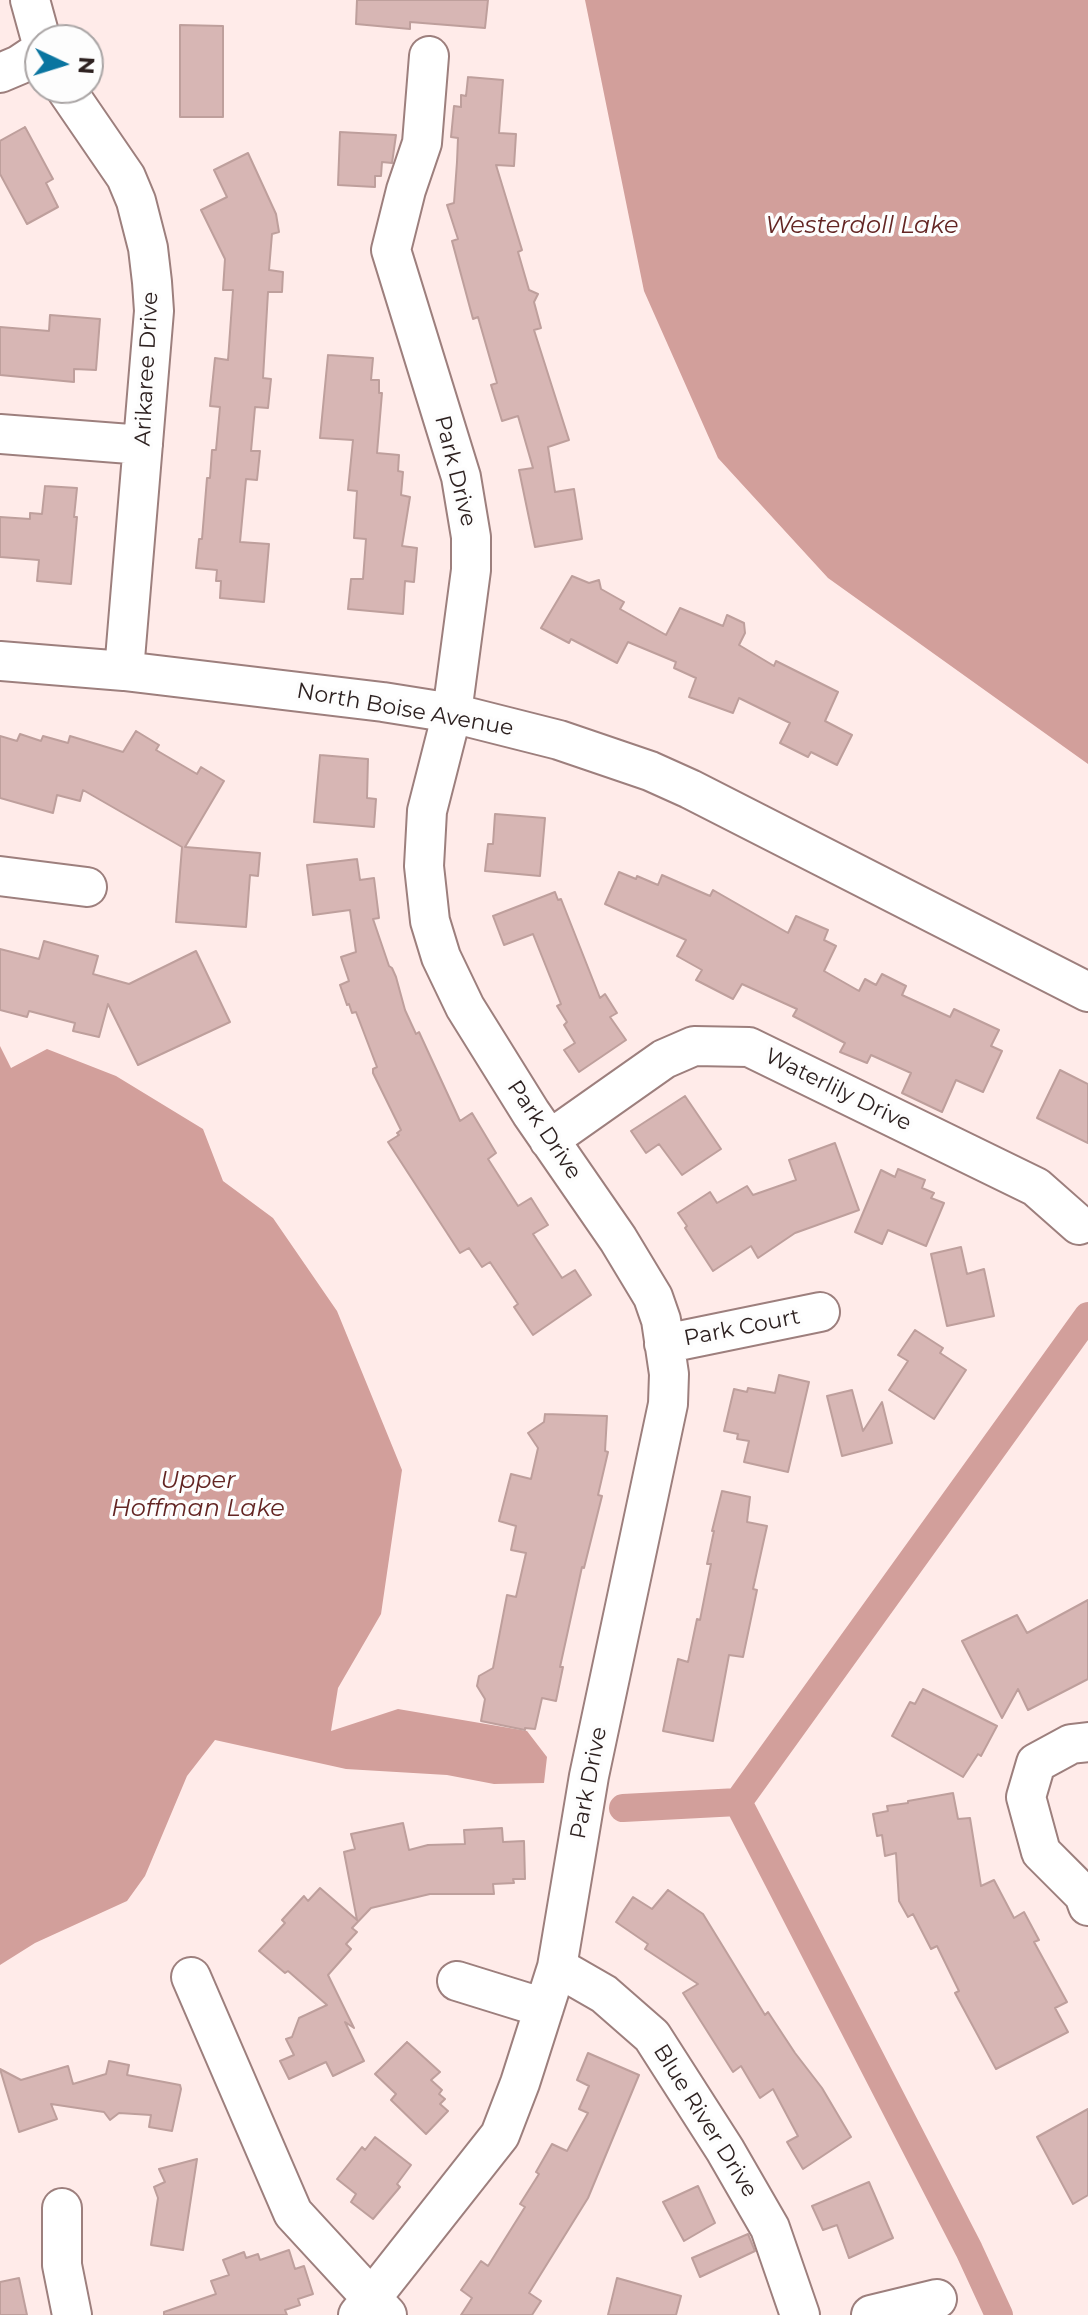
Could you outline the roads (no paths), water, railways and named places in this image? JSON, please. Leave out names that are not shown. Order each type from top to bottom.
[{"type":"street","points":[[30,0],[37,24]]},
{"type":"street","name":"Park Drive","points":[[372,2310],[500,2135],[544,2008],[557,1967],[589,1776],[662,1443],[669,1374],[661,1320],[653,1297],[465,1007],[441,957],[430,921],[424,866],[427,811],[452,713],[471,570],[471,537],[461,477],[391,250],[422,143],[429,56]]},
{"type":"street","points":[[0,73],[24,62]]},
{"type":"street","name":"Arikaree Drive","points":[[76,104],[126,177],[143,224],[154,311],[124,671]]},
{"type":"street","points":[[0,434],[143,445]]},
{"type":"street","name":"North Boise Avenue","points":[[0,661],[124,671],[306,692],[452,713],[559,740],[650,771],[1088,992]]},
{"type":"street","points":[[0,876],[87,887]]},
{"type":"street","name":"Waterlily Drive","points":[[549,1140],[664,1059],[694,1046],[749,1047],[1036,1187],[1079,1225]]},
{"type":"street","name":"Park Court","points":[[664,1344],[820,1312]]},
{"type":"street","points":[[1088,1742],[1071,1744],[1036,1763],[1026,1797],[1041,1852],[1084,1895],[1088,1906]]},
{"type":"street","name":"Blue River Drive","points":[[557,1967],[604,1994],[652,2036],[725,2150],[770,2228],[800,2315]]},
{"type":"street","points":[[191,1977],[293,2213],[372,2310]]},
{"type":"street","points":[[457,1981],[544,2008]]},
{"type":"street","points":[[62,2208],[62,2265],[72,2315]]},
{"type":"street","points":[[871,2315],[937,2299]]},
{"type":"water","name":"Westerdoll Lake","points":[[585,0],[1088,0],[1088,764],[828,578],[718,458],[644,291]]},
{"type":"water","name":"Upper Hoffman Lake","points":[[0,1046],[11,1068],[47,1049],[116,1076],[203,1129],[223,1181],[273,1218],[337,1311],[402,1470],[381,1614],[338,1688],[331,1731],[398,1709],[527,1731],[547,1757],[544,1783],[494,1784],[447,1775],[346,1769],[215,1740],[187,1776],[145,1876],[127,1901],[35,1943],[0,1965]]},
{"type":"waterway","points":[[738,1802],[1088,1316]]},
{"type":"waterway","points":[[738,1802],[969,2250],[999,2315]]},
{"type":"waterway","points":[[623,1808],[738,1802]]}]
